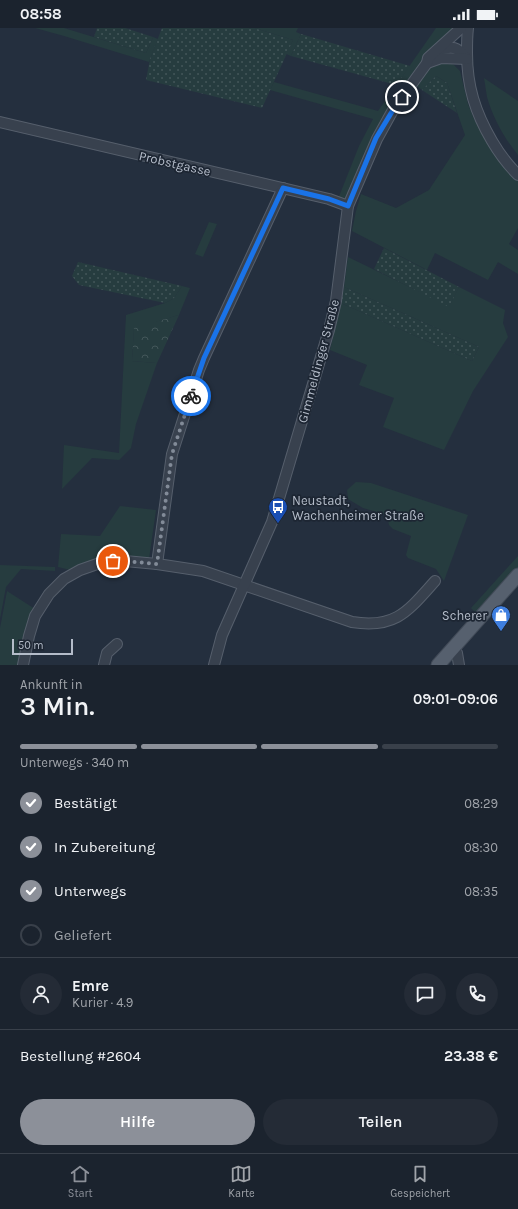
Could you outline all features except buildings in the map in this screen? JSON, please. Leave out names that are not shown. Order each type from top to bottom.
[{"type":"main road","points":[[438,665],[518,575]]},
{"type":"street","name":"Gimmeldinger Straße","points":[[214,665],[222,635],[272,522],[329,330],[336,301],[348,206],[376,138],[393,110],[427,63],[428,58],[461,28]]},
{"type":"street","points":[[468,28],[467,59],[470,88],[475,107],[494,145],[518,175]]},
{"type":"street","points":[[437,50],[444,48],[457,49],[467,59]]},
{"type":"street","points":[[427,63],[441,58],[467,59]]},
{"type":"street","name":"Probstgasse","points":[[0,122],[329,199],[348,206]]},
{"type":"street","points":[[157,564],[172,454],[204,358],[283,188]]},
{"type":"street","points":[[23,665],[35,616],[49,594],[64,579],[80,570],[100,563],[125,561],[203,571],[352,622],[365,624],[374,624],[402,615],[435,581]]},
{"type":"street","points":[[104,665],[107,653],[117,644]]},
{"type":"street","points":[[454,648],[457,653],[459,665]]},
{"type":"green space","points":[[35,28],[64,28],[146,53],[153,37],[158,39],[149,62]]},
{"type":"green space","points":[[97,28],[125,28],[153,37],[146,53],[94,37]]},
{"type":"green space","points":[[162,28],[254,28],[293,40],[262,108],[146,80],[150,59]]},
{"type":"green space","points":[[254,28],[298,28],[296,32],[301,34],[291,56],[286,54],[293,40]]},
{"type":"green space","points":[[436,28],[457,28],[422,61],[346,202],[338,199],[359,146],[373,119],[270,90],[274,82],[378,111]]},
{"type":"green space","points":[[301,34],[410,66],[396,85],[291,56]]},
{"type":"green space","points":[[446,61],[454,65],[460,71],[468,104],[481,132],[506,167],[518,180],[518,228],[509,244],[518,250],[518,274],[498,262],[488,280],[435,253],[427,270],[352,231],[361,194],[396,208],[429,190],[465,135],[447,83],[436,76],[422,90],[415,85],[428,67]]},
{"type":"green space","points":[[436,76],[447,83],[457,113],[422,90]]},
{"type":"green space","points":[[484,78],[518,101],[518,155],[508,142],[492,113],[487,97]]},
{"type":"green space","points":[[209,222],[217,224],[203,257],[195,254]]},
{"type":"green space","points":[[384,248],[459,287],[449,307],[374,269]]},
{"type":"green space","points":[[348,257],[449,306],[459,287],[505,310],[503,323],[508,337],[473,391],[444,450],[383,427],[394,398],[359,385],[367,365],[330,350],[341,303],[472,361],[479,347],[344,287]]},
{"type":"green space","points":[[78,262],[182,286],[174,298],[165,303],[79,285],[72,276]]},
{"type":"green space","points":[[182,286],[190,288],[179,315],[134,329],[132,361],[157,363],[136,424],[131,448],[119,460],[92,458],[62,489],[64,445],[119,453],[126,315],[165,303],[174,298]]},
{"type":"green space","points":[[344,287],[479,347],[472,361],[341,303]]},
{"type":"green space","points":[[179,315],[157,363],[132,361],[134,328]]},
{"type":"green space","points":[[356,482],[371,483],[468,515],[444,581],[436,569],[408,558],[406,555],[411,536],[393,529],[389,525],[387,515],[363,508],[348,499],[347,490]]},
{"type":"green space","points":[[120,506],[156,510],[149,559],[109,556],[85,563],[70,570],[58,567],[61,534],[100,536]]},
{"type":"green space","points":[[518,556],[518,570],[477,614],[471,608]]},
{"type":"green space","points":[[0,565],[55,567],[55,571],[21,569],[6,587],[0,619]]},
{"type":"green space","points":[[7,591],[35,609],[27,626],[19,665],[0,665],[0,628]]},
{"type":"way so far","points":[[113,561],[157,564],[172,454],[191,396]]},
{"type":"place","name":"Neustadt, Wachenheimer Straße","points":[[278,524]]},
{"type":"place","name":"Scherer","points":[[501,632]]},
{"type":"route","points":[[191,396],[204,358],[283,188],[329,199],[348,206],[376,138],[402,97]]}]
